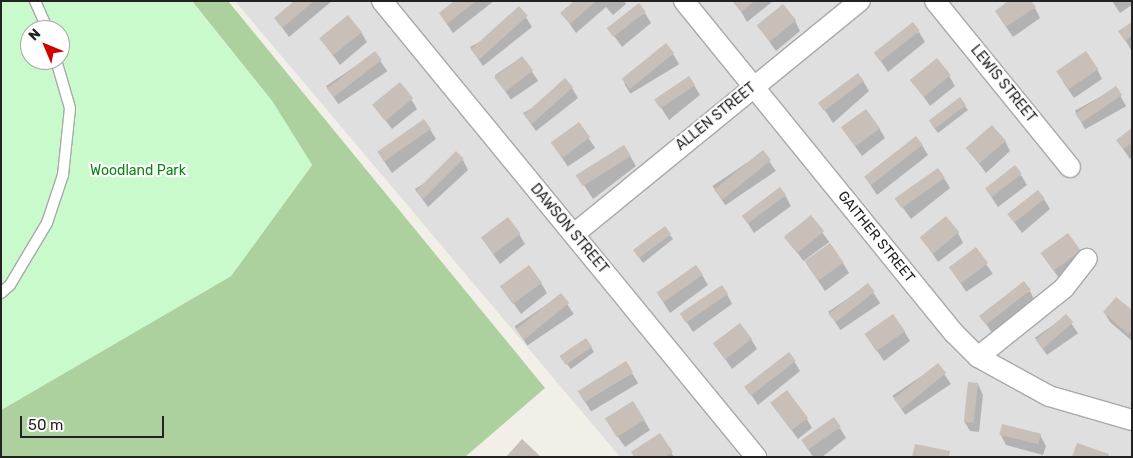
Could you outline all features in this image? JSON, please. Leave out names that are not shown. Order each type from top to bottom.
[{"type":"street","name":"DAWSON STREET","points":[[382,1],[756,457]]},
{"type":"street","name":"GAITHER STREET","points":[[684,1],[954,334],[978,357],[1049,396],[1132,420]]},
{"type":"street","name":"ALLEN STREET","points":[[574,234],[860,1]]},
{"type":"street","name":"LEWIS STREET","points":[[935,1],[1070,167]]},
{"type":"street","points":[[978,357],[1064,288],[1087,259]]},
{"type":"lane","points":[[35,1],[44,20]]},
{"type":"lane","points":[[1,293],[10,285],[47,224],[63,175],[70,108],[59,70]]},
{"type":"shaded area","points":[[235,1],[1132,1],[1132,457],[620,457]]},
{"type":"green space","name":"Woodland Park","points":[[1,1],[191,1],[272,101],[312,165],[231,276],[1,410]]},
{"type":"green space","points":[[192,1],[228,1],[545,388],[465,457],[1,457],[1,410],[231,276],[312,165],[272,101]]},
{"type":"building","points":[[294,1],[314,1],[282,28],[274,18]]},
{"type":"building","points":[[454,1],[476,1],[447,24],[439,13]]},
{"type":"building","points":[[574,1],[596,1],[570,24],[560,13]]},
{"type":"building","points":[[732,1],[755,1],[741,12]]},
{"type":"building","points":[[1008,1],[1031,1],[1036,7],[1006,27],[995,11]]},
{"type":"building","points":[[639,3],[646,12],[613,37],[607,28]]},
{"type":"building","points":[[783,4],[796,20],[770,42],[757,25]]},
{"type":"building","points":[[519,6],[528,16],[479,59],[471,49]]},
{"type":"building","points":[[348,15],[362,32],[333,55],[319,38]]},
{"type":"building","points":[[913,22],[920,31],[880,61],[874,53]]},
{"type":"building","points":[[1132,22],[1132,36],[1125,41],[1118,31]]},
{"type":"building","points":[[666,43],[674,53],[630,89],[622,79]]},
{"type":"building","points":[[375,51],[382,60],[334,97],[327,89]]},
{"type":"building","points":[[1086,51],[1098,69],[1068,89],[1056,71]]},
{"type":"building","points":[[522,56],[533,70],[506,92],[494,78]]},
{"type":"building","points":[[937,58],[951,75],[924,97],[910,80]]},
{"type":"building","points":[[858,73],[864,81],[824,111],[818,103]]},
{"type":"building","points":[[689,76],[695,85],[660,109],[654,99]]},
{"type":"building","points":[[565,78],[573,87],[532,124],[524,115]]},
{"type":"building","points":[[400,82],[413,98],[385,121],[372,105]]},
{"type":"building","points":[[1116,86],[1122,95],[1082,123],[1075,113]]},
{"type":"building","points":[[960,97],[966,105],[935,128],[929,120]]},
{"type":"building","points":[[866,109],[880,128],[855,147],[841,127]]},
{"type":"building","points":[[424,119],[431,129],[384,162],[377,152]]},
{"type":"building","points":[[579,122],[590,137],[562,158],[551,143]]},
{"type":"building","points":[[992,125],[1006,141],[979,164],[966,148]]},
{"type":"building","points":[[1132,128],[1132,143],[1123,149],[1116,140]]},
{"type":"building","points":[[916,136],[923,145],[871,185],[864,177]]},
{"type":"building","points":[[624,145],[631,156],[583,186],[576,175]]},
{"type":"building","points":[[763,150],[771,160],[722,200],[714,190]]},
{"type":"building","points":[[456,151],[464,159],[423,199],[416,191]]},
{"type":"building","points":[[1015,165],[1022,174],[992,197],[985,188]]},
{"type":"building","points":[[938,168],[945,178],[901,208],[895,198]]},
{"type":"building","points":[[780,187],[786,195],[748,224],[742,216]]},
{"type":"building","points":[[1038,190],[1045,199],[1014,223],[1007,214]]},
{"type":"building","points":[[811,215],[824,231],[797,253],[784,237]]},
{"type":"building","points":[[946,216],[959,232],[933,254],[920,237]]},
{"type":"building","points":[[508,217],[521,234],[493,254],[481,237]]},
{"type":"building","points":[[665,226],[671,234],[639,258],[633,250]]},
{"type":"building","points":[[1068,233],[1081,251],[1053,271],[1040,253]]},
{"type":"building","points":[[830,243],[844,263],[818,280],[805,261]]},
{"type":"building","points":[[976,247],[988,263],[961,283],[949,267]]},
{"type":"building","points":[[529,265],[542,283],[513,304],[500,286]]},
{"type":"building","points":[[696,265],[703,275],[664,302],[657,293]]},
{"type":"building","points":[[1024,281],[1031,290],[986,325],[979,316]]},
{"type":"building","points":[[868,283],[875,292],[835,322],[829,314]]},
{"type":"building","points":[[722,285],[728,294],[686,323],[680,314]]},
{"type":"building","points":[[561,293],[569,303],[524,340],[516,330]]},
{"type":"building","points":[[1116,297],[1132,310],[1132,330],[1128,334],[1103,312]]},
{"type":"building","points":[[893,314],[905,331],[876,351],[864,334]]},
{"type":"building","points":[[1066,314],[1073,322],[1043,349],[1036,340]]},
{"type":"building","points":[[740,323],[752,339],[725,359],[713,343]]},
{"type":"building","points":[[586,338],[592,347],[566,365],[559,356]]},
{"type":"building","points":[[789,352],[796,361],[751,396],[744,387]]},
{"type":"building","points":[[626,361],[633,372],[585,402],[578,391]]},
{"type":"building","points":[[938,363],[946,373],[902,409],[894,399]]},
{"type":"building","points":[[968,382],[978,383],[974,423],[964,422]]},
{"type":"building","points":[[787,390],[808,418],[791,431],[770,403]]},
{"type":"building","points":[[633,401],[645,420],[617,437],[605,418]]},
{"type":"building","points":[[834,417],[841,427],[808,450],[801,440]]},
{"type":"building","points":[[1002,424],[1041,434],[1038,444],[999,435]]},
{"type":"building","points":[[660,433],[673,452],[665,457],[634,457],[631,452]]},
{"type":"building","points":[[522,439],[541,457],[506,457]]},
{"type":"building","points":[[1077,443],[1109,454],[1108,457],[1072,457]]},
{"type":"building","points":[[915,444],[950,451],[949,457],[912,457]]}]
